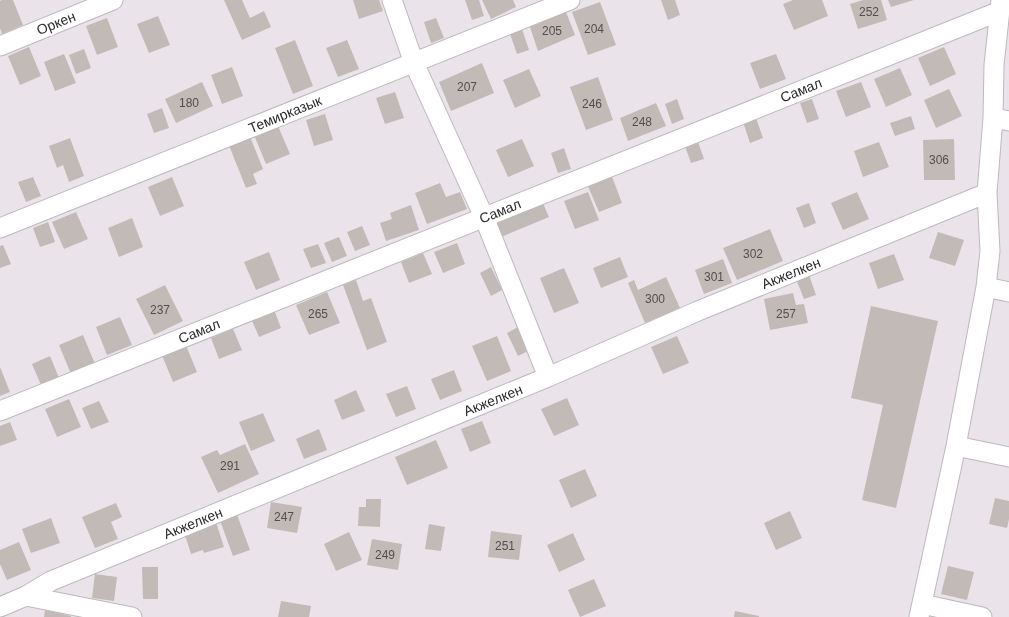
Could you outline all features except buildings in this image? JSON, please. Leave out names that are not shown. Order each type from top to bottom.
[{"type":"street","name":"Оркен","points":[[0,46],[113,0]]},
{"type":"street","points":[[392,0],[414,63],[484,217],[548,377]]},
{"type":"street","name":"Темирказык","points":[[0,228],[570,0]]},
{"type":"street","points":[[982,617],[920,611],[956,446],[986,287],[990,251],[987,193],[1001,120],[994,65],[1000,5]]},
{"type":"street","name":"Самал","points":[[0,411],[484,217],[1000,5]]},
{"type":"street","name":"Акжелкен","points":[[0,607],[26,596],[51,581],[548,377],[698,312],[987,193]]},
{"type":"street","points":[[986,287],[1009,292]]},
{"type":"street","points":[[956,446],[1009,457]]},
{"type":"street","points":[[26,596],[132,617]]}]
